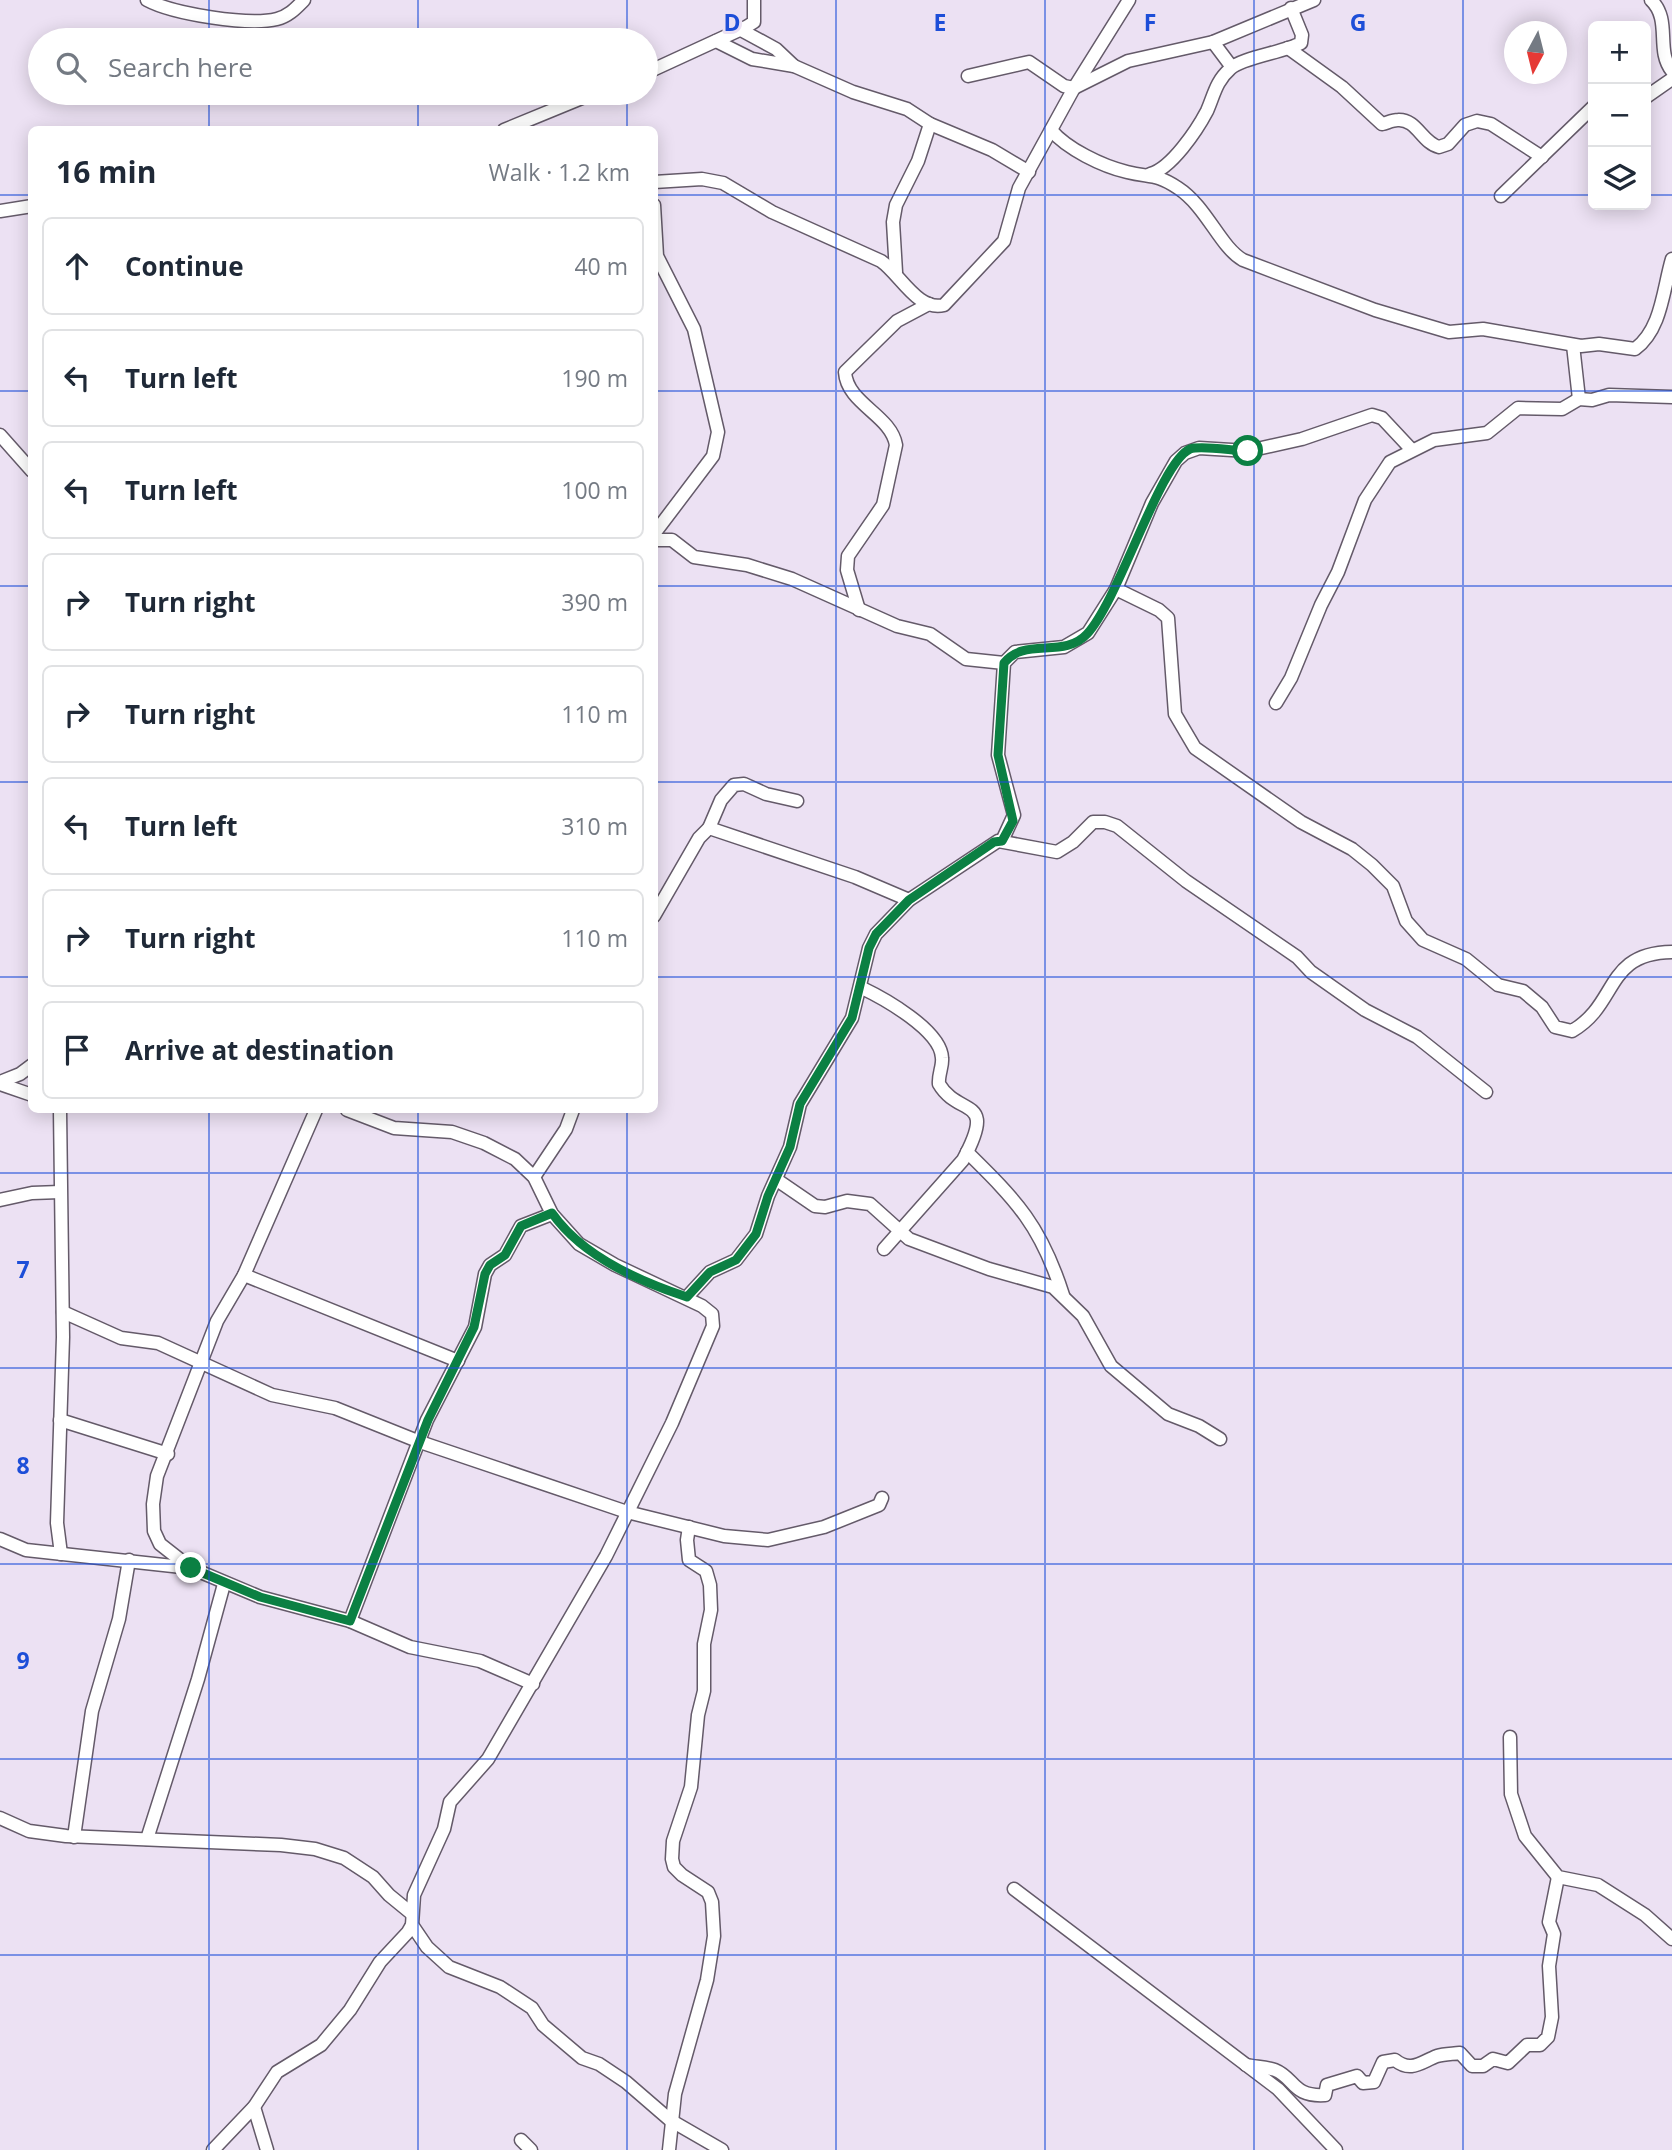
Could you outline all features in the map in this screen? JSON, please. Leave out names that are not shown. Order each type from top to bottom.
[{"type":"street","points":[[147,0],[192,16],[263,21],[289,15],[304,0]]},
{"type":"street","points":[[658,68],[754,22],[754,0]]},
{"type":"street","points":[[658,183],[702,179],[723,183],[772,212],[881,261],[896,272],[908,289],[929,304],[944,305],[998,251],[1007,234],[1017,193],[1074,88],[1129,0]]},
{"type":"street","points":[[968,76],[1029,62],[1065,86],[1074,88],[1128,61],[1213,42],[1314,0]]},
{"type":"street","points":[[1651,0],[1667,19],[1666,60],[1672,71]]},
{"type":"street","points":[[1150,174],[1167,167],[1179,153],[1206,112],[1219,80],[1231,66],[1301,43],[1303,38],[1291,8]]},
{"type":"street","points":[[741,30],[776,49],[794,66]]},
{"type":"street","points":[[716,41],[752,59],[794,66],[853,92],[916,113],[930,124],[992,150],[1030,172]]},
{"type":"street","points":[[1213,42],[1231,66]]},
{"type":"street","points":[[1288,48],[1342,87],[1382,124],[1398,120],[1410,122],[1436,148],[1448,144],[1465,125],[1485,122],[1542,157]]},
{"type":"street","points":[[1651,93],[1672,79]]},
{"type":"street","points":[[514,126],[565,105]]},
{"type":"street","points":[[1501,196],[1588,112]]},
{"type":"street","points":[[896,272],[893,222],[896,205],[918,162],[930,124]]},
{"type":"street","points":[[1051,130],[1065,144],[1121,170],[1150,174],[1191,198],[1233,252],[1243,260],[1375,310],[1449,332],[1483,329],[1573,345],[1599,344],[1625,350],[1637,347],[1655,323],[1672,259]]},
{"type":"street","points":[[0,211],[28,209]]},
{"type":"street","points":[[658,258],[694,329],[718,432],[713,456],[658,529]]},
{"type":"street","points":[[859,610],[848,570],[848,556],[887,496],[896,442],[871,409],[852,391],[845,372],[897,321],[929,304]]},
{"type":"street","points":[[1573,345],[1578,400]]},
{"type":"street","points":[[1276,703],[1291,678],[1374,483],[1390,462],[1411,449],[1445,437],[1487,433],[1518,408],[1562,409],[1578,400],[1609,395],[1672,397]]},
{"type":"street","points":[[1002,841],[1014,815],[998,755],[1004,663],[1015,652],[1055,649],[1079,640],[1088,633],[1116,589],[1152,503],[1176,461],[1191,449],[1248,451],[1302,439],[1372,415],[1382,418],[1411,449]]},
{"type":"street","points":[[0,435],[28,466]]},
{"type":"street","points":[[658,540],[672,540],[694,557],[747,565],[774,573],[897,626],[935,636],[966,659],[1004,663]]},
{"type":"street","points":[[1116,589],[1159,610],[1168,618],[1175,714],[1195,748],[1301,822],[1352,849],[1393,886],[1406,921],[1423,940],[1466,959],[1498,985],[1523,991],[1542,1007],[1555,1027],[1572,1031],[1590,1018],[1621,971],[1634,958],[1650,953],[1672,952]]},
{"type":"street","points":[[658,906],[699,838],[709,828],[721,800],[730,788],[738,784],[797,801]]},
{"type":"street","points":[[687,1297],[710,1272],[736,1260],[756,1234],[790,1147],[800,1104],[848,1027],[862,988],[872,940],[890,917],[909,900],[994,842],[1002,841],[1057,852],[1073,842],[1093,822],[1105,821],[1117,826],[1186,881],[1277,943],[1311,972],[1366,1010],[1417,1037],[1486,1092]]},
{"type":"street","points":[[709,828],[855,877],[909,900]]},
{"type":"street","points":[[862,988],[899,1007],[936,1044],[942,1058],[939,1084],[946,1094],[975,1112],[976,1124],[967,1152],[931,1199],[884,1249]]},
{"type":"street","points":[[0,1083],[28,1068]]},
{"type":"street","points":[[0,1083],[28,1094]]},
{"type":"street","points":[[60,1113],[63,1312],[57,1523],[61,1554]]},
{"type":"street","points":[[315,1113],[244,1275],[217,1321],[168,1454],[157,1476],[153,1504],[154,1531],[160,1544],[191,1568],[224,1584],[260,1597],[350,1621],[410,1647],[480,1661],[533,1685]]},
{"type":"street","points":[[213,2150],[254,2106],[277,2072],[321,2045],[350,2010],[380,1962],[395,1948],[411,1919],[416,1887],[444,1829],[450,1802],[488,1759],[606,1556],[672,1423],[713,1326],[709,1311],[687,1297],[652,1284],[594,1254],[569,1235],[552,1213],[534,1177],[514,1159],[484,1143],[446,1131],[387,1127],[354,1113]]},
{"type":"street","points":[[534,1177],[566,1129],[572,1113]]},
{"type":"street","points":[[967,1152],[1017,1201],[1031,1222],[1063,1296]]},
{"type":"street","points":[[777,1180],[815,1206],[847,1201],[870,1205],[878,1209],[898,1233],[977,1265],[1053,1287],[1090,1326],[1111,1366],[1168,1414],[1199,1426],[1220,1439]]},
{"type":"street","points":[[0,1200],[32,1193],[61,1192]]},
{"type":"street","points":[[350,1621],[439,1395],[474,1327],[490,1265],[505,1255],[521,1226],[552,1213]]},
{"type":"street","points":[[244,1275],[458,1361]]},
{"type":"street","points":[[63,1312],[121,1338],[158,1343],[272,1395],[335,1408],[420,1442],[627,1512],[724,1536],[768,1540],[824,1527],[879,1505],[882,1498]]},
{"type":"street","points":[[60,1420],[168,1454]]},
{"type":"street","points":[[669,2150],[670,2120],[681,2070],[707,1980],[713,1936],[712,1902],[708,1892],[682,1875],[674,1867],[672,1859],[673,1841],[691,1787],[698,1715],[704,1691],[704,1644],[710,1609],[710,1585],[706,1571],[689,1560],[687,1541],[690,1527]]},
{"type":"street","points":[[0,1539],[26,1550],[191,1568]]},
{"type":"street","points":[[155,1563],[160,1544]]},
{"type":"street","points":[[74,1837],[92,1711],[119,1619],[130,1560]]},
{"type":"street","points":[[147,1839],[198,1679],[224,1584]]},
{"type":"street","points":[[1510,1737],[1511,1794],[1525,1836],[1558,1877],[1598,1885],[1645,1915],[1672,1938]]},
{"type":"street","points":[[0,1818],[29,1831],[74,1837],[281,1845],[335,1854],[366,1871],[411,1919],[427,1947],[449,1967],[490,1982],[532,2008],[543,2025],[582,2058],[599,2064],[626,2082],[670,2120],[722,2150]]},
{"type":"street","points":[[1246,2065],[1277,2071],[1294,2089],[1314,2096],[1325,2095],[1327,2085],[1337,2080],[1357,2076],[1363,2083],[1374,2082],[1383,2062],[1395,2060],[1403,2066],[1414,2067],[1440,2055],[1460,2053],[1472,2066],[1483,2066],[1493,2059],[1508,2063],[1527,2045],[1540,2045],[1548,2037],[1552,2017],[1549,1966],[1554,1934],[1549,1922],[1558,1877]]},
{"type":"street","points":[[1014,1889],[1278,2089],[1336,2150]]},
{"type":"street","points":[[395,1948],[414,1944],[427,1947]]},
{"type":"street","points":[[254,2106],[267,2150]]},
{"type":"street","points":[[521,2140],[531,2150]]},
{"type":"route","points":[[191,1568],[260,1597],[350,1621],[428,1420],[464,1352],[474,1327],[485,1274],[490,1265],[505,1255],[511,1239],[527,1222],[552,1213],[569,1235],[594,1254],[669,1292],[687,1297],[710,1272],[736,1260],[756,1234],[768,1196],[790,1147],[800,1104],[817,1081],[852,1018],[862,988],[872,940],[890,917],[909,900],[936,885],[994,842],[1002,841],[1013,821],[1014,811],[998,755],[1004,663],[1015,652],[1064,647],[1088,633],[1116,589],[1152,503],[1176,461],[1185,453],[1199,448],[1220,452],[1248,451]]}]
